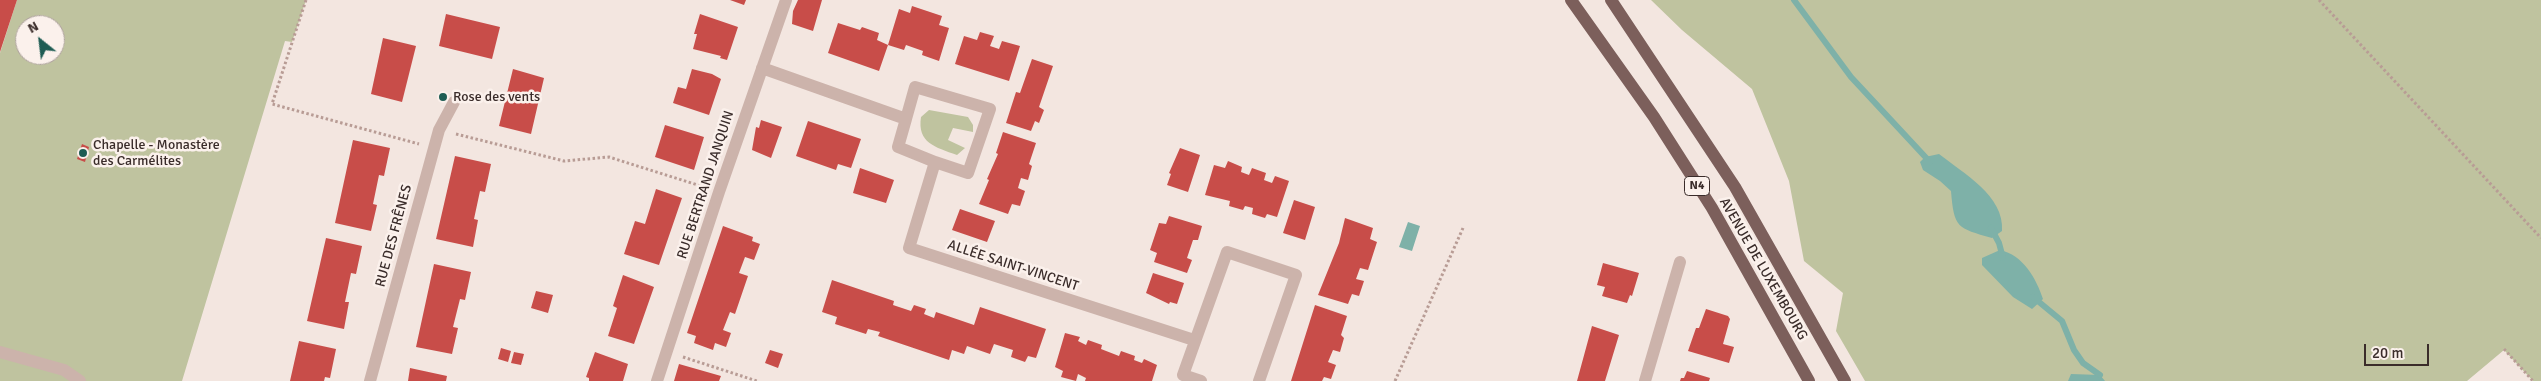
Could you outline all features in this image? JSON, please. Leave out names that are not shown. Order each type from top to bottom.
[{"type":"main road","name":"AVENUE DE LUXEMBOURG","points":[[1571,0],[1654,117],[1712,208],[1809,381]]},
{"type":"main road","name":"AVENUE DE LUXEMBOURG","points":[[1610,0],[1735,187],[1845,381]]},
{"type":"street","name":"RUE BERTRAND JANQUIN","points":[[657,381],[719,192],[786,0]]},
{"type":"street","points":[[762,68],[906,119]]},
{"type":"street","points":[[915,87],[990,109],[968,173],[898,147],[906,119],[915,87]]},
{"type":"street","name":"RUE DES FRÊNES","points":[[370,381],[438,130],[454,102]]},
{"type":"street","name":"ALLÉE SAINT-VINCENT","points":[[935,162],[908,248],[1194,340]]},
{"type":"street","points":[[1201,381],[1184,375],[1194,340],[1227,252],[1296,275],[1262,380]]},
{"type":"street","points":[[1645,381],[1680,262]]},
{"type":"street","points":[[0,352],[64,370],[80,381]]},
{"type":"path","points":[[306,0],[272,104],[434,148]]},
{"type":"path","points":[[2319,0],[2541,238]]},
{"type":"path","points":[[438,130],[564,161],[610,157],[719,192]]},
{"type":"path","points":[[1395,381],[1463,228]]},
{"type":"path","points":[[2504,350],[2533,381]]},
{"type":"path","points":[[667,352],[757,381]]},
{"type":"green space","points":[[17,0],[306,0],[292,42],[285,41],[182,381],[0,381],[0,53]]},
{"type":"green space","points":[[1651,0],[2541,0],[2541,381],[2533,381],[2504,350],[2467,381],[1865,381],[1836,331],[1843,293],[1804,261],[1789,181],[1752,89],[1682,30]]},
{"type":"green space","points":[[929,110],[968,117],[973,125],[973,132],[953,128],[948,140],[965,148],[957,155],[929,143],[925,138],[920,126],[921,117]]},
{"type":"water","points":[[1939,154],[1970,177],[1990,196],[2001,218],[2002,231],[1992,238],[1971,232],[1960,225],[1954,213],[1951,191],[1923,170],[1920,162],[1925,157]]},
{"type":"water","points":[[1408,222],[1420,226],[1412,251],[1399,247]]},
{"type":"water","points":[[2000,250],[2022,262],[2037,283],[2043,299],[2032,309],[2013,297],[1982,265],[1982,258]]},
{"type":"water","points":[[2071,374],[2100,375],[2105,381],[2068,381]]},
{"type":"building","points":[[0,0],[17,0],[0,52]]},
{"type":"building","points":[[730,0],[746,0],[744,5]]},
{"type":"building","points":[[798,0],[822,0],[813,31],[792,24],[793,11]]},
{"type":"building","points":[[912,6],[942,16],[939,25],[949,28],[939,61],[922,55],[923,51],[906,45],[904,50],[888,45],[899,9],[910,13]]},
{"type":"building","points":[[446,14],[500,27],[492,59],[439,46]]},
{"type":"building","points":[[700,14],[738,27],[727,60],[720,58],[721,56],[693,49],[697,34],[694,34]]},
{"type":"building","points":[[838,23],[860,30],[862,27],[879,33],[877,40],[888,45],[879,71],[828,53]]},
{"type":"building","points":[[980,32],[994,36],[990,46],[999,49],[1002,41],[1020,46],[1009,81],[955,64],[964,36],[977,40]]},
{"type":"building","points":[[383,38],[416,46],[402,102],[371,94]]},
{"type":"building","points":[[1032,59],[1053,66],[1039,107],[1044,110],[1039,123],[1035,121],[1031,131],[1006,123],[1016,92],[1020,93]]},
{"type":"building","points":[[513,69],[544,78],[531,134],[499,126]]},
{"type":"building","points":[[692,69],[712,74],[721,79],[709,115],[673,103],[678,87],[686,89]]},
{"type":"building","points":[[761,120],[782,127],[771,158],[752,150],[756,127],[759,128]]},
{"type":"building","points":[[808,121],[861,139],[851,168],[838,164],[836,170],[796,156]]},
{"type":"building","points":[[665,125],[704,137],[694,170],[655,157]]},
{"type":"building","points":[[1003,132],[1036,143],[1029,164],[1032,166],[1028,180],[1021,178],[1018,188],[1025,191],[1020,206],[1012,204],[1008,214],[979,204],[998,154],[996,153]]},
{"type":"building","points":[[353,140],[390,148],[384,176],[379,175],[373,204],[377,205],[371,231],[335,223]]},
{"type":"building","name":"Chapelle - Monastère des Carmélites","points":[[82,144],[89,147],[85,162],[77,159]]},
{"type":"building","points":[[1180,148],[1200,155],[1188,192],[1167,185],[1171,174],[1169,173]]},
{"type":"building","points":[[455,156],[491,164],[485,192],[480,191],[474,219],[478,220],[473,247],[436,239]]},
{"type":"building","points":[[1228,161],[1242,167],[1241,172],[1249,175],[1252,168],[1266,173],[1264,180],[1272,183],[1275,176],[1289,181],[1277,217],[1267,214],[1265,218],[1252,214],[1253,208],[1245,206],[1243,210],[1229,206],[1230,201],[1205,195],[1214,165],[1225,168]]},
{"type":"building","points":[[860,168],[894,180],[886,203],[853,193]]},
{"type":"building","points":[[656,189],[682,198],[659,265],[624,254],[635,221],[645,224]]},
{"type":"building","points":[[1294,200],[1315,207],[1305,240],[1283,233]]},
{"type":"building","points":[[960,209],[995,221],[987,242],[952,230]]},
{"type":"building","points":[[1169,216],[1202,226],[1198,240],[1193,240],[1187,258],[1192,260],[1187,273],[1154,262],[1157,253],[1150,250],[1159,223],[1166,224]]},
{"type":"building","points":[[1345,218],[1373,228],[1370,239],[1377,242],[1368,270],[1360,268],[1356,279],[1364,281],[1359,296],[1352,294],[1348,304],[1318,295],[1339,243]]},
{"type":"building","points":[[723,226],[753,237],[752,241],[760,244],[754,260],[745,257],[739,273],[748,276],[735,314],[730,312],[723,330],[731,333],[726,347],[715,343],[713,350],[694,343],[696,336],[687,333]]},
{"type":"building","points":[[326,238],[362,246],[356,274],[351,273],[345,302],[349,302],[344,329],[307,321]]},
{"type":"building","points":[[1603,263],[1639,273],[1632,296],[1630,295],[1627,303],[1602,296],[1605,287],[1597,285]]},
{"type":"building","points":[[434,264],[471,272],[465,300],[460,299],[453,327],[458,328],[452,354],[416,347]]},
{"type":"building","points":[[1153,273],[1184,283],[1177,304],[1170,302],[1169,304],[1146,293]]},
{"type":"building","points":[[623,275],[654,287],[634,344],[608,336],[617,308],[613,306]]},
{"type":"building","points":[[832,280],[894,301],[893,305],[911,311],[914,305],[926,309],[924,314],[934,318],[936,312],[974,325],[980,307],[1046,329],[1036,358],[1028,356],[1025,362],[1011,357],[1013,350],[994,344],[990,354],[967,346],[964,354],[952,350],[949,360],[878,336],[880,332],[868,329],[866,334],[835,324],[837,317],[822,312]]},
{"type":"building","points":[[536,291],[553,295],[548,313],[531,308]]},
{"type":"building","points":[[1315,305],[1347,316],[1341,335],[1344,338],[1340,352],[1333,350],[1328,362],[1336,365],[1331,379],[1324,377],[1322,381],[1291,381]]},
{"type":"building","points":[[1706,309],[1728,316],[1730,319],[1723,344],[1734,347],[1729,363],[1688,351],[1696,328],[1699,328]]},
{"type":"building","points":[[1592,326],[1619,335],[1605,381],[1577,381]]},
{"type":"building","points":[[1065,333],[1080,337],[1078,341],[1086,345],[1088,340],[1102,345],[1101,349],[1119,356],[1121,351],[1135,356],[1134,360],[1142,363],[1144,359],[1157,365],[1152,381],[1085,381],[1086,378],[1078,374],[1076,381],[1061,377],[1063,371],[1055,367]]},
{"type":"building","points":[[299,341],[336,349],[330,378],[325,377],[324,381],[290,381]]},
{"type":"building","points":[[501,348],[511,351],[508,362],[498,359]]},
{"type":"building","points":[[770,350],[783,354],[778,368],[765,363]]},
{"type":"building","points":[[514,352],[524,354],[521,365],[511,363]]},
{"type":"building","points":[[595,352],[628,364],[623,381],[589,381],[589,378],[586,377]]},
{"type":"building","points":[[679,364],[721,376],[719,381],[674,381]]},
{"type":"building","points":[[410,368],[447,376],[446,381],[408,381]]},
{"type":"building","points":[[1687,371],[1710,378],[1709,381],[1680,381],[1681,378],[1684,378]]},
{"type":"waterway","points":[[1794,0],[1851,77],[1930,162]]},
{"type":"waterway","points":[[1991,228],[1999,243],[2003,258]]},
{"type":"waterway","points":[[2033,297],[2062,321],[2074,350],[2083,363],[2100,375]]},
{"type":"place","name":"Rose des vents","points":[[443,97]]},
{"type":"place","name":"Chapelle - Monastère des Carmélites","points":[[83,153]]}]
